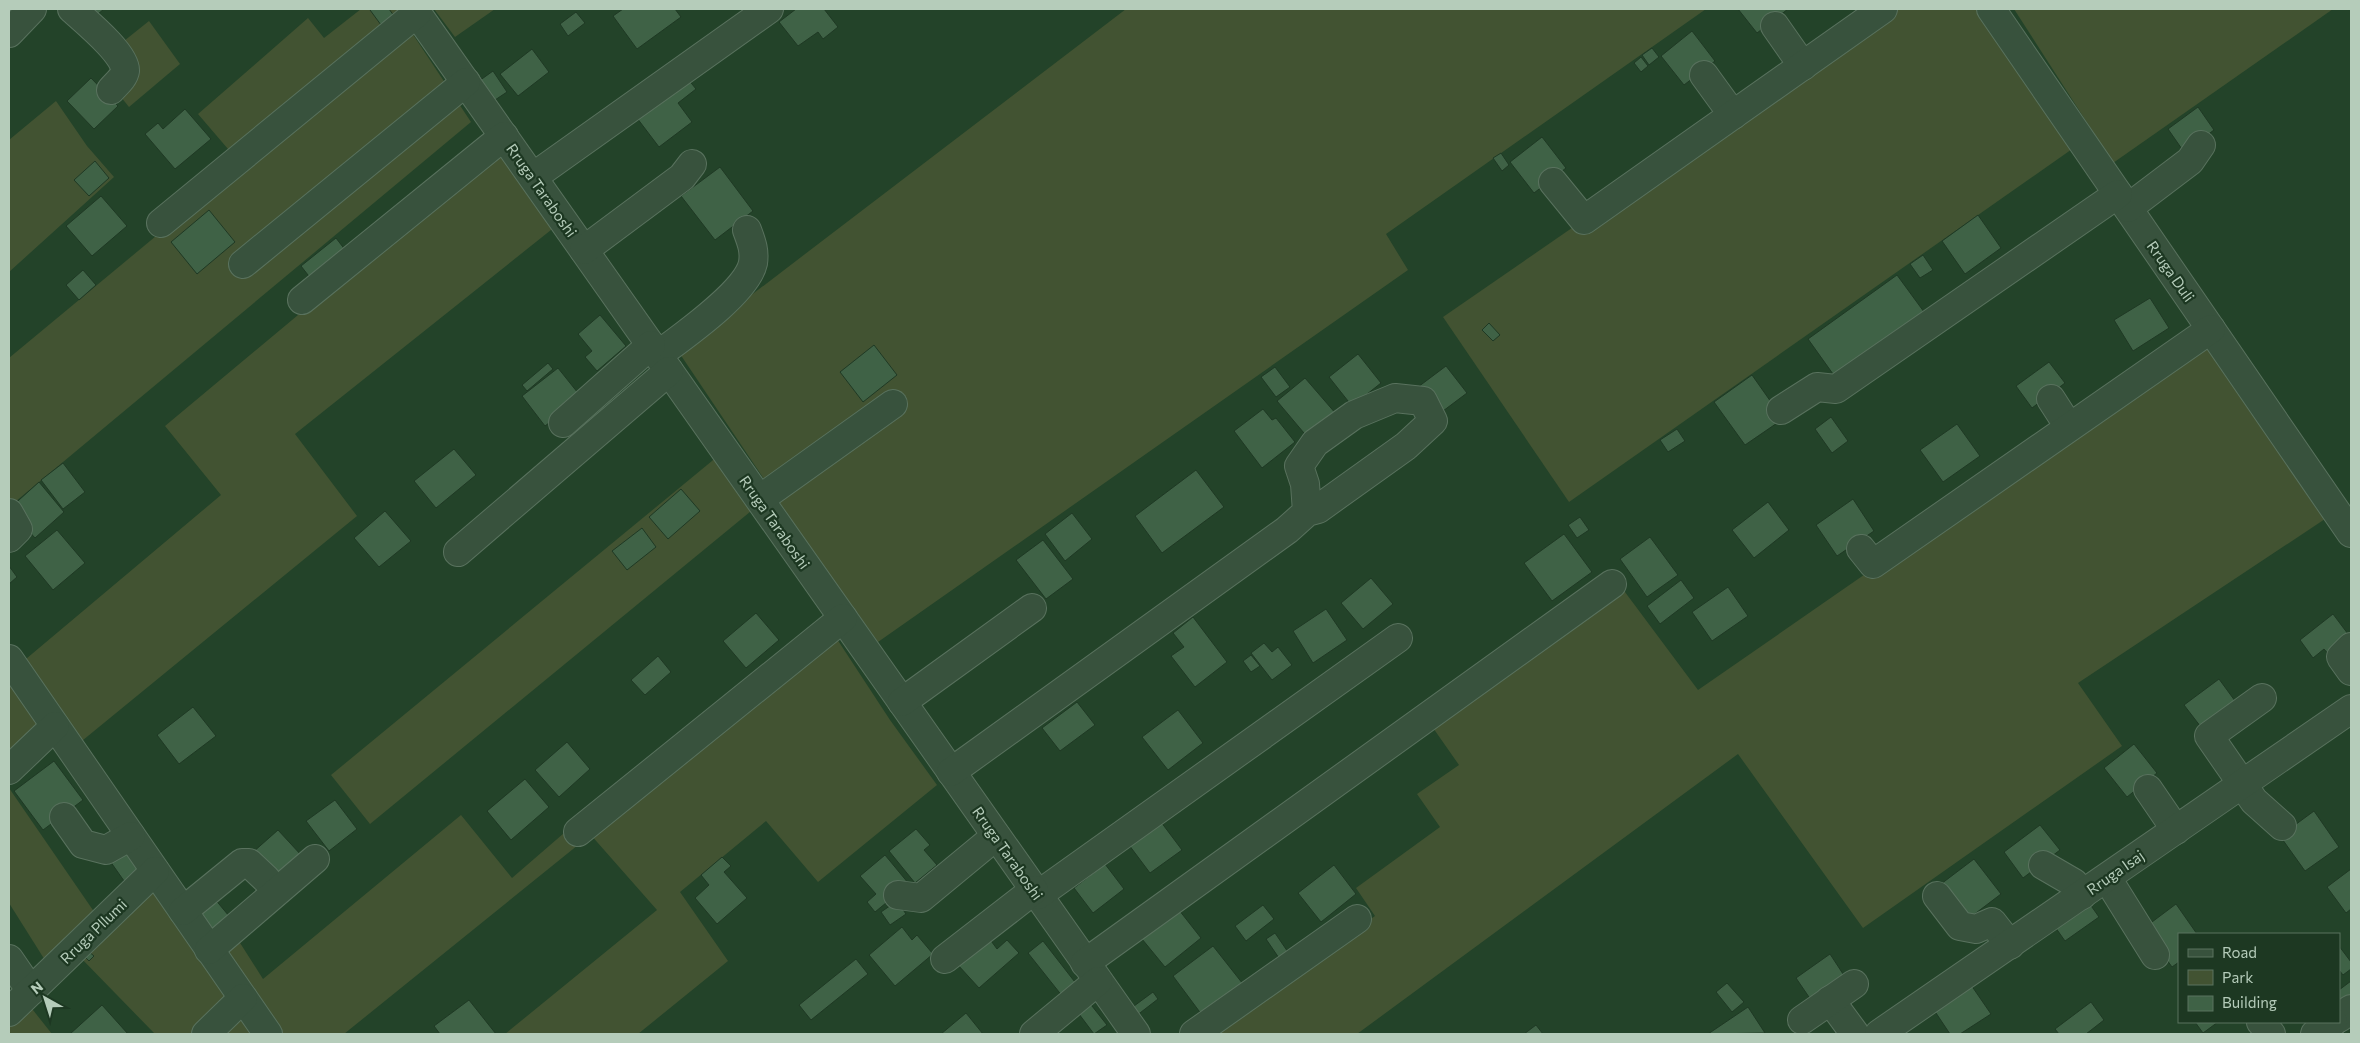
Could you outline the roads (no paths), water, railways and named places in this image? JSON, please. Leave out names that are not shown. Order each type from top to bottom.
[{"type":"street","points":[[9,33],[32,9]]},
{"type":"street","points":[[72,9],[116,51],[125,64],[125,74],[111,90]]},
{"type":"street","points":[[533,177],[769,9]]},
{"type":"street","points":[[1554,182],[1584,220],[1883,9]]},
{"type":"street","name":"Rruga Duli","points":[[1991,9],[2351,533]]},
{"type":"street","points":[[161,223],[416,11]]},
{"type":"street","name":"Rruga Taraboshi","points":[[416,11],[1136,1034]]},
{"type":"street","points":[[1775,26],[1802,66]]},
{"type":"street","points":[[1704,75],[1733,115]]},
{"type":"street","points":[[243,264],[466,82]]},
{"type":"street","points":[[302,300],[504,136]]},
{"type":"street","points":[[1781,410],[1817,386],[1836,390],[1987,268],[2123,201],[2190,161],[2201,145]]},
{"type":"street","points":[[584,250],[682,177],[692,164]]},
{"type":"street","points":[[563,423],[659,357],[714,312],[741,285],[753,265],[754,249],[747,230]]},
{"type":"street","points":[[1861,549],[1873,564],[2069,427],[2157,353],[2211,328]]},
{"type":"street","points":[[458,552],[659,357]]},
{"type":"street","points":[[951,772],[1287,530],[1307,512],[1318,508],[1413,440],[1433,421],[1424,401],[1395,398],[1354,416],[1315,443],[1300,466],[1306,484],[1307,512]]},
{"type":"street","points":[[2051,399],[2069,427]]},
{"type":"street","points":[[760,500],[893,404]]},
{"type":"street","points":[[1965,474],[1970,481],[1991,465],[1998,476]]},
{"type":"street","points":[[9,513],[18,529],[9,538]]},
{"type":"street","points":[[1034,1034],[1092,972],[1612,584]]},
{"type":"street","points":[[902,702],[1032,608]]},
{"type":"street","points":[[578,832],[843,618]]},
{"type":"street","points":[[945,959],[1036,892],[1398,638]]},
{"type":"street","points":[[2351,647],[2341,657],[2351,671]]},
{"type":"street","points":[[9,659],[268,1034]]},
{"type":"street","points":[[2262,698],[2209,736],[2254,801],[2282,826]]},
{"type":"street","name":"Rruga Isaj","points":[[1879,1034],[1912,1025],[2010,945],[2351,709]]},
{"type":"street","points":[[9,770],[55,726]]},
{"type":"street","points":[[2148,789],[2176,830]]},
{"type":"street","points":[[64,817],[83,844],[106,850],[131,836]]},
{"type":"street","points":[[898,895],[921,898],[996,836]]},
{"type":"street","points":[[209,950],[315,859]]},
{"type":"street","points":[[183,911],[242,863],[249,863],[266,878]]},
{"type":"street","points":[[2043,865],[2074,883],[2082,895]]},
{"type":"street","name":"Rruga Pllumi","points":[[9,1012],[155,871]]},
{"type":"street","points":[[2106,878],[2155,955]]},
{"type":"street","points":[[1937,896],[1960,926],[1976,929],[1992,922],[2010,945]]},
{"type":"street","points":[[1194,1034],[1357,919]]},
{"type":"street","points":[[9,959],[31,990]]},
{"type":"street","points":[[1802,1020],[1854,984]]},
{"type":"street","points":[[206,1034],[243,998]]},
{"type":"street","points":[[1830,1000],[1855,1034]]},
{"type":"street","points":[[2340,1017],[2351,1009]]},
{"type":"street","points":[[2262,1023],[2270,1034]]},
{"type":"street","points":[[2315,1034],[2332,1023]]}]
